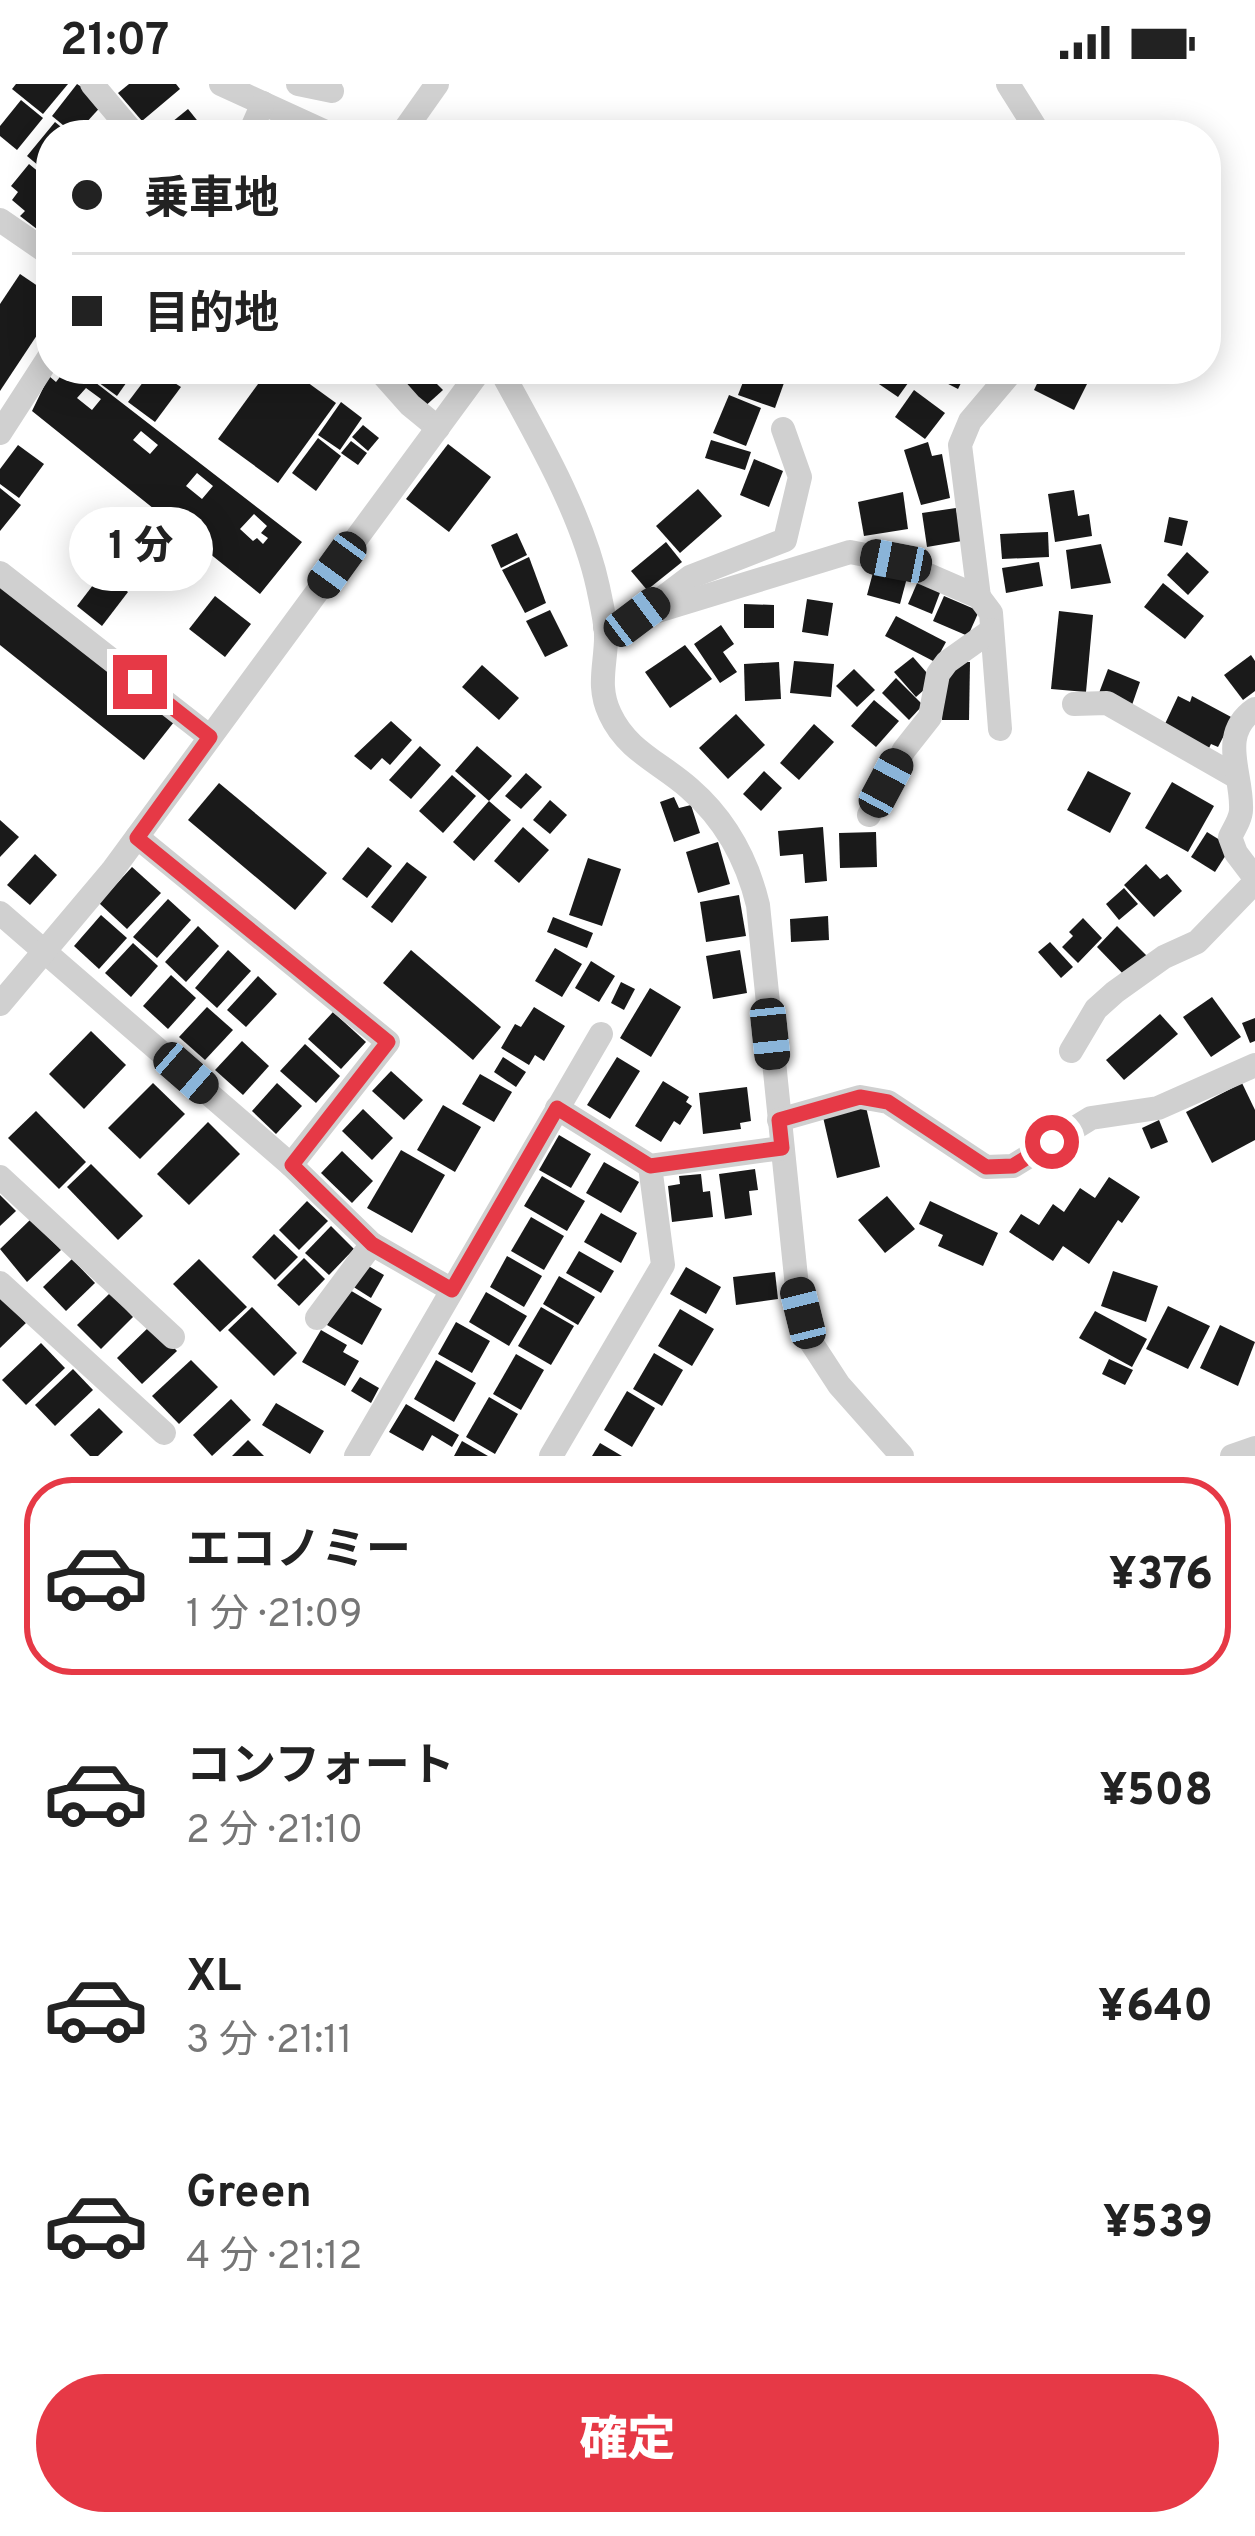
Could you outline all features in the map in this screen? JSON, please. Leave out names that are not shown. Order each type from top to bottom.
[{"type":"street","points":[[92,84],[122,120]]},
{"type":"street","points":[[221,84],[299,120]]},
{"type":"street","points":[[298,84],[332,92]]},
{"type":"street","points":[[412,120],[437,84]]},
{"type":"street","points":[[1008,84],[1031,120]]},
{"type":"street","points":[[255,120],[262,103]]},
{"type":"street","points":[[0,220],[36,245]]},
{"type":"street","points":[[0,433],[36,377]]},
{"type":"street","points":[[391,384],[438,428]]},
{"type":"street","points":[[0,1004],[137,838],[470,384]]},
{"type":"street","points":[[508,384],[555,469],[597,582],[605,627],[600,681],[610,714],[634,750],[689,788],[723,823],[749,868],[758,905],[796,1287],[809,1339],[839,1385],[902,1456]]},
{"type":"street","points":[[979,597],[960,445],[970,421],[1001,384]]},
{"type":"street","points":[[637,617],[690,577],[785,540],[800,477],[783,429]]},
{"type":"street","points":[[605,627],[850,552],[896,561],[979,597],[991,613],[1000,729]]},
{"type":"street","points":[[0,574],[210,737]]},
{"type":"street","points":[[868,815],[904,750],[930,717],[938,674],[947,662],[992,630]]},
{"type":"street","points":[[1074,704],[1107,704],[1235,776]]},
{"type":"street","points":[[1071,1051],[1096,1009],[1164,956],[1197,942],[1255,880],[1230,837],[1242,812],[1231,750],[1247,714],[1255,709]]},
{"type":"street","points":[[137,838],[388,1042],[292,1165]]},
{"type":"street","points":[[0,913],[292,1165],[372,1244],[452,1290]]},
{"type":"street","points":[[356,1456],[601,1034]]},
{"type":"street","points":[[779,1120],[860,1097],[888,1102],[986,1167],[1013,1166],[1091,1118],[1158,1108],[1255,1065]]},
{"type":"street","points":[[557,1108],[650,1166],[782,1148]]},
{"type":"street","points":[[551,1456],[663,1265],[650,1166]]},
{"type":"street","points":[[0,1177],[173,1337]]},
{"type":"street","points":[[317,1318],[372,1244]]},
{"type":"street","points":[[0,1283],[164,1433]]},
{"type":"street","points":[[1232,1456],[1255,1448]]},
{"type":"building","points":[[16,84],[68,84],[43,114],[12,89]]},
{"type":"building","points":[[77,84],[105,102],[89,120],[52,116]]},
{"type":"building","points":[[129,84],[176,84],[180,89],[143,120],[118,93]]},
{"type":"building","points":[[21,100],[43,118],[36,120],[17,150],[0,136],[0,126]]},
{"type":"building","points":[[188,109],[197,120],[174,120]]},
{"type":"building","points":[[29,164],[36,170],[36,228],[20,216],[25,211],[12,200],[18,192],[11,186]]},
{"type":"building","points":[[20,274],[36,285],[36,337],[0,391],[0,304]]},
{"type":"building","points":[[45,384],[97,384],[302,542],[260,594],[32,411]],"holes":[[[86,388],[101,399],[92,410],[77,398]],[[141,431],[158,445],[150,454],[133,440]],[[197,473],[213,486],[202,499],[186,486]],[[254,514],[267,526],[261,533],[268,538],[263,544],[240,529]]]},
{"type":"building","points":[[101,384],[125,384],[117,396]]},
{"type":"building","points":[[142,384],[181,387],[155,422],[128,402]]},
{"type":"building","points":[[258,384],[310,384],[336,403],[278,483],[218,439]]},
{"type":"building","points":[[437,384],[443,390],[422,409],[402,386]]},
{"type":"building","points":[[742,384],[784,384],[775,408],[738,395]]},
{"type":"building","points":[[879,384],[907,384],[898,397]]},
{"type":"building","points":[[1037,384],[1087,384],[1074,410],[1034,390]]},
{"type":"building","points":[[914,390],[945,413],[925,439],[895,417]]},
{"type":"building","points":[[729,395],[761,408],[746,446],[713,433]]},
{"type":"building","points":[[341,402],[362,418],[340,450],[318,435]]},
{"type":"building","points":[[363,425],[379,438],[368,451],[352,437]]},
{"type":"building","points":[[318,438],[341,456],[316,491],[292,473]]},
{"type":"building","points":[[711,440],[751,452],[745,470],[705,458]]},
{"type":"building","points":[[351,441],[367,453],[358,465],[341,453]]},
{"type":"building","points":[[928,442],[932,456],[942,454],[950,498],[921,505],[904,450]]},
{"type":"building","points":[[448,444],[491,477],[449,532],[406,499]]},
{"type":"building","points":[[18,445],[44,464],[19,498],[0,484],[0,469]]},
{"type":"building","points":[[754,459],[783,471],[769,507],[740,495]]},
{"type":"building","points":[[0,488],[21,505],[0,531]]},
{"type":"building","points":[[698,489],[722,516],[680,553],[656,526]]},
{"type":"building","points":[[1074,490],[1078,516],[1089,514],[1092,536],[1055,542],[1048,494]]},
{"type":"building","points":[[903,492],[908,529],[864,536],[858,502]]},
{"type":"building","points":[[956,508],[962,541],[927,547],[922,513]]},
{"type":"building","points":[[1169,517],[1188,521],[1182,546],[1164,542]]},
{"type":"building","points":[[1048,532],[1049,557],[1002,559],[1000,534]]},
{"type":"building","points":[[138,533],[162,553],[131,588],[107,568]]},
{"type":"building","points":[[517,533],[527,555],[501,568],[491,545]]},
{"type":"building","points":[[666,542],[682,562],[647,590],[631,571]]},
{"type":"building","points":[[1101,544],[1111,583],[1071,589],[1066,550]]},
{"type":"building","points":[[1187,552],[1209,572],[1188,595],[1167,575]]},
{"type":"building","points":[[529,557],[546,603],[525,613],[502,570]]},
{"type":"building","points":[[1039,562],[1043,586],[1006,593],[1002,568]]},
{"type":"building","points":[[875,565],[908,574],[900,604],[867,595]]},
{"type":"building","points":[[103,572],[128,592],[102,626],[77,606]]},
{"type":"building","points":[[918,581],[941,590],[932,614],[908,604]]},
{"type":"building","points":[[0,583],[174,722],[144,760],[0,645]]},
{"type":"building","points":[[1163,583],[1204,616],[1185,639],[1144,607]]},
{"type":"building","points":[[215,596],[251,624],[225,657],[189,629]]},
{"type":"building","points":[[944,596],[979,611],[968,636],[933,621]]},
{"type":"building","points":[[807,599],[833,603],[828,636],[802,632]]},
{"type":"building","points":[[744,604],[774,605],[774,628],[744,628]]},
{"type":"building","points":[[550,610],[568,646],[545,657],[526,621]]},
{"type":"building","points":[[1059,611],[1093,615],[1086,692],[1051,689]]},
{"type":"building","points":[[896,616],[946,642],[935,662],[885,636]]},
{"type":"building","points":[[721,625],[734,644],[723,652],[737,672],[720,683],[694,644]]},
{"type":"building","points":[[685,645],[712,679],[670,708],[645,672]]},
{"type":"building","points":[[1251,655],[1255,691],[1243,700],[1224,675]]},
{"type":"building","points":[[913,657],[934,681],[916,697],[894,672]]},
{"type":"building","points":[[794,661],[834,664],[831,697],[790,693]]},
{"type":"building","points":[[779,662],[781,699],[745,701],[744,664]]},
{"type":"building","points":[[954,662],[970,662],[969,720],[942,720],[943,675]]},
{"type":"building","points":[[482,665],[519,698],[499,720],[462,687]]},
{"type":"building","points":[[854,669],[875,690],[857,707],[836,686]]},
{"type":"building","points":[[1108,669],[1140,682],[1132,705],[1099,693]]},
{"type":"building","points":[[896,678],[923,705],[909,720],[882,693]]},
{"type":"building","points":[[1178,696],[1190,702],[1192,696],[1233,718],[1218,747],[1211,744],[1209,748],[1164,726]]},
{"type":"building","points":[[874,700],[899,721],[876,747],[851,726]]},
{"type":"building","points":[[736,714],[765,745],[728,779],[699,748]]},
{"type":"building","points":[[391,721],[412,740],[390,765],[382,758],[371,770],[354,756]]},
{"type":"building","points":[[814,724],[834,742],[799,780],[780,763]]},
{"type":"building","points":[[420,746],[441,765],[411,799],[389,780]]},
{"type":"building","points":[[477,746],[512,776],[489,801],[455,771]]},
{"type":"building","points":[[764,771],[782,788],[761,811],[743,794]]},
{"type":"building","points":[[1088,771],[1131,793],[1110,833],[1067,810]]},
{"type":"building","points":[[526,773],[542,787],[521,809],[505,796]]},
{"type":"building","points":[[452,775],[476,796],[443,833],[419,811]]},
{"type":"building","points":[[1172,782],[1214,806],[1188,852],[1145,828]]},
{"type":"building","points":[[219,783],[327,873],[295,910],[188,820]]},
{"type":"building","points":[[674,797],[679,808],[691,805],[700,833],[674,842],[660,802]]},
{"type":"building","points":[[550,800],[567,815],[550,834],[533,820]]},
{"type":"building","points":[[489,801],[511,820],[474,861],[453,842]]},
{"type":"building","points":[[0,820],[19,837],[0,857]]},
{"type":"building","points":[[523,827],[549,850],[519,883],[494,861]]},
{"type":"building","points":[[823,827],[827,881],[805,883],[803,854],[780,856],[778,831]]},
{"type":"building","points":[[876,832],[877,867],[840,868],[839,833]]},
{"type":"building","points":[[1207,832],[1231,847],[1215,872],[1191,857]]},
{"type":"building","points":[[718,842],[730,884],[698,893],[686,852]]},
{"type":"building","points":[[368,847],[392,866],[367,898],[342,879]]},
{"type":"building","points":[[35,854],[57,875],[30,905],[7,885]]},
{"type":"building","points":[[588,858],[621,869],[602,926],[569,915]]},
{"type":"building","points":[[407,862],[427,877],[392,923],[371,907]]},
{"type":"building","points":[[1146,864],[1160,879],[1167,874],[1182,891],[1154,917],[1124,885]]},
{"type":"building","points":[[132,867],[161,893],[127,929],[99,903]]},
{"type":"building","points":[[1124,888],[1138,904],[1119,920],[1106,904]]},
{"type":"building","points":[[739,895],[746,936],[706,942],[700,902]]},
{"type":"building","points":[[168,899],[191,920],[157,958],[133,937]]},
{"type":"building","points":[[101,915],[127,938],[99,969],[74,946]]},
{"type":"building","points":[[828,916],[829,940],[791,942],[790,919]]},
{"type":"building","points":[[553,917],[593,933],[587,948],[547,932]]},
{"type":"building","points":[[1083,918],[1102,938],[1078,963],[1062,947]]},
{"type":"building","points":[[198,926],[219,946],[186,982],[165,962]]},
{"type":"building","points":[[1117,926],[1148,957],[1127,978],[1097,947]]},
{"type":"building","points":[[1050,942],[1073,967],[1061,978],[1038,952]]},
{"type":"building","points":[[133,943],[158,966],[131,997],[105,973]]},
{"type":"building","points":[[555,948],[582,964],[562,997],[535,981]]},
{"type":"building","points":[[228,950],[251,971],[217,1008],[195,988]]},
{"type":"building","points":[[411,950],[501,1027],[473,1060],[383,983]]},
{"type":"building","points":[[740,950],[747,993],[713,999],[706,956]]},
{"type":"building","points":[[591,961],[615,976],[599,1002],[575,988]]},
{"type":"building","points":[[171,975],[196,998],[168,1029],[143,1006]]},
{"type":"building","points":[[258,976],[277,994],[246,1027],[227,1010]]},
{"type":"building","points":[[621,982],[635,989],[624,1010],[611,1003]]},
{"type":"building","points":[[650,988],[681,1007],[651,1057],[620,1038]]},
{"type":"building","points":[[1212,997],[1241,1037],[1211,1057],[1183,1017]]},
{"type":"building","points":[[207,1007],[233,1030],[205,1060],[179,1037]]},
{"type":"building","points":[[534,1007],[565,1026],[544,1061],[535,1055],[529,1065],[501,1048],[515,1024],[521,1027]]},
{"type":"building","points":[[333,1012],[366,1042],[341,1069],[308,1039]]},
{"type":"building","points":[[1160,1014],[1178,1034],[1124,1080],[1106,1060]]},
{"type":"building","points":[[1255,1018],[1255,1041],[1250,1043],[1242,1023]]},
{"type":"building","points":[[91,1031],[126,1065],[84,1109],[49,1074]]},
{"type":"building","points":[[242,1041],[269,1066],[243,1095],[215,1070]]},
{"type":"building","points":[[305,1044],[340,1076],[316,1103],[280,1071]]},
{"type":"building","points":[[503,1057],[526,1072],[516,1087],[494,1072]]},
{"type":"building","points":[[617,1057],[640,1071],[610,1119],[587,1105]]},
{"type":"building","points":[[391,1071],[423,1100],[404,1120],[372,1091]]},
{"type":"building","points":[[480,1074],[512,1092],[494,1122],[462,1104]]},
{"type":"building","points":[[663,1081],[689,1097],[686,1102],[692,1106],[680,1125],[674,1121],[661,1142],[635,1126]]},
{"type":"building","points":[[153,1083],[185,1114],[140,1159],[108,1128]]},
{"type":"building","points":[[277,1083],[302,1106],[276,1134],[252,1111]]},
{"type":"building","points":[[1242,1083],[1255,1110],[1255,1140],[1212,1163],[1186,1112]]},
{"type":"building","points":[[747,1087],[751,1121],[740,1123],[741,1129],[703,1134],[699,1093]]},
{"type":"building","points":[[443,1105],[481,1127],[455,1172],[417,1150]]},
{"type":"building","points":[[866,1107],[880,1167],[837,1178],[823,1117]]},
{"type":"building","points":[[363,1109],[393,1138],[372,1160],[342,1131]]},
{"type":"building","points":[[36,1111],[86,1162],[59,1189],[8,1138]]},
{"type":"building","points":[[1159,1120],[1168,1142],[1151,1149],[1142,1128]]},
{"type":"building","points":[[208,1122],[240,1154],[189,1205],[157,1174]]},
{"type":"building","points":[[559,1135],[591,1154],[571,1188],[539,1170]]},
{"type":"building","points":[[401,1150],[445,1175],[412,1233],[367,1208]]},
{"type":"building","points":[[342,1151],[373,1181],[352,1203],[321,1173]]},
{"type":"building","points":[[604,1162],[639,1182],[621,1213],[586,1193]]},
{"type":"building","points":[[91,1164],[143,1216],[118,1240],[67,1187]]},
{"type":"building","points":[[755,1169],[758,1190],[749,1191],[752,1215],[725,1219],[719,1174]]},
{"type":"building","points":[[701,1174],[703,1192],[710,1191],[713,1217],[672,1222],[668,1186],[680,1184],[679,1176]]},
{"type":"building","points":[[542,1176],[585,1201],[567,1231],[524,1206]]},
{"type":"building","points":[[1109,1177],[1140,1197],[1089,1264],[1063,1246],[1053,1261],[1009,1232],[1021,1214],[1039,1225],[1053,1204],[1064,1212],[1080,1188],[1095,1198]]},
{"type":"building","points":[[0,1195],[16,1211],[0,1226]]},
{"type":"building","points":[[887,1196],[915,1229],[885,1253],[858,1220]]},
{"type":"building","points":[[307,1201],[328,1221],[299,1250],[279,1230]]},
{"type":"building","points":[[930,1201],[998,1233],[983,1266],[938,1246],[943,1235],[919,1224]]},
{"type":"building","points":[[601,1213],[637,1233],[621,1263],[584,1242]]},
{"type":"building","points":[[531,1217],[564,1236],[544,1270],[511,1251]]},
{"type":"building","points":[[31,1219],[61,1250],[27,1282],[0,1249]]},
{"type":"building","points":[[331,1226],[354,1249],[329,1275],[305,1253]]},
{"type":"building","points":[[274,1234],[298,1257],[275,1280],[252,1257]]},
{"type":"building","points":[[579,1251],[614,1271],[601,1293],[566,1273]]},
{"type":"building","points":[[507,1256],[542,1276],[524,1307],[490,1287]]},
{"type":"building","points":[[304,1258],[325,1279],[299,1306],[277,1285]]},
{"type":"building","points":[[72,1259],[95,1283],[66,1311],[43,1287]]},
{"type":"building","points":[[199,1259],[247,1307],[220,1332],[173,1284]]},
{"type":"building","points":[[365,1264],[384,1275],[371,1298],[352,1286]]},
{"type":"building","points":[[686,1267],[721,1287],[706,1314],[670,1294]]},
{"type":"building","points":[[1113,1271],[1158,1286],[1146,1322],[1101,1306]]},
{"type":"building","points":[[775,1272],[778,1299],[736,1305],[733,1277]]},
{"type":"building","points":[[559,1276],[595,1297],[578,1325],[543,1304]]},
{"type":"building","points":[[348,1289],[382,1309],[362,1345],[327,1325]]},
{"type":"building","points":[[486,1292],[527,1316],[509,1346],[469,1322]]},
{"type":"building","points":[[110,1293],[133,1317],[101,1349],[77,1325]]},
{"type":"building","points":[[0,1295],[26,1323],[0,1348]]},
{"type":"building","points":[[1168,1306],[1210,1326],[1188,1369],[1146,1349]]},
{"type":"building","points":[[252,1307],[297,1353],[274,1376],[228,1330]]},
{"type":"building","points":[[541,1307],[574,1326],[551,1365],[518,1346]]},
{"type":"building","points":[[680,1309],[714,1329],[692,1366],[658,1346]]},
{"type":"building","points":[[1095,1311],[1147,1339],[1132,1367],[1079,1338]]},
{"type":"building","points":[[456,1322],[490,1341],[472,1373],[438,1354]]},
{"type":"building","points":[[152,1324],[177,1351],[142,1384],[117,1358]]},
{"type":"building","points":[[1220,1325],[1255,1342],[1238,1386],[1200,1368]]},
{"type":"building","points":[[321,1330],[347,1345],[343,1352],[359,1361],[345,1386],[302,1362]]},
{"type":"building","points":[[41,1343],[65,1368],[26,1405],[2,1380]]},
{"type":"building","points":[[654,1353],[683,1370],[662,1406],[633,1389]]},
{"type":"building","points":[[516,1354],[544,1370],[521,1410],[493,1394]]},
{"type":"building","points":[[1109,1359],[1133,1370],[1125,1385],[1102,1374]]},
{"type":"building","points":[[191,1360],[218,1387],[179,1424],[152,1396]]},
{"type":"building","points":[[436,1360],[476,1383],[454,1422],[414,1399]]},
{"type":"building","points":[[73,1369],[93,1390],[55,1426],[35,1405]]},
{"type":"building","points":[[360,1377],[379,1388],[371,1403],[351,1391]]},
{"type":"building","points":[[627,1391],[655,1408],[632,1447],[604,1430]]},
{"type":"building","points":[[489,1397],[518,1414],[495,1454],[466,1437]]},
{"type":"building","points":[[231,1399],[251,1420],[212,1456],[193,1435]]},
{"type":"building","points":[[276,1403],[324,1431],[310,1454],[262,1425]]},
{"type":"building","points":[[406,1404],[459,1435],[452,1447],[432,1435],[423,1451],[389,1432]]},
{"type":"building","points":[[99,1408],[123,1432],[98,1456],[90,1456],[70,1435]]},
{"type":"building","points":[[248,1440],[264,1456],[232,1456]]},
{"type":"building","points":[[462,1441],[488,1456],[454,1456]]},
{"type":"building","points":[[600,1443],[622,1456],[592,1456]]},
{"type":"route","points":[[140,682],[210,737],[137,838],[388,1042],[292,1165],[372,1244],[452,1290],[557,1108],[650,1166],[782,1148],[779,1120],[860,1097],[888,1102],[986,1167],[1013,1166],[1052,1142]]}]
